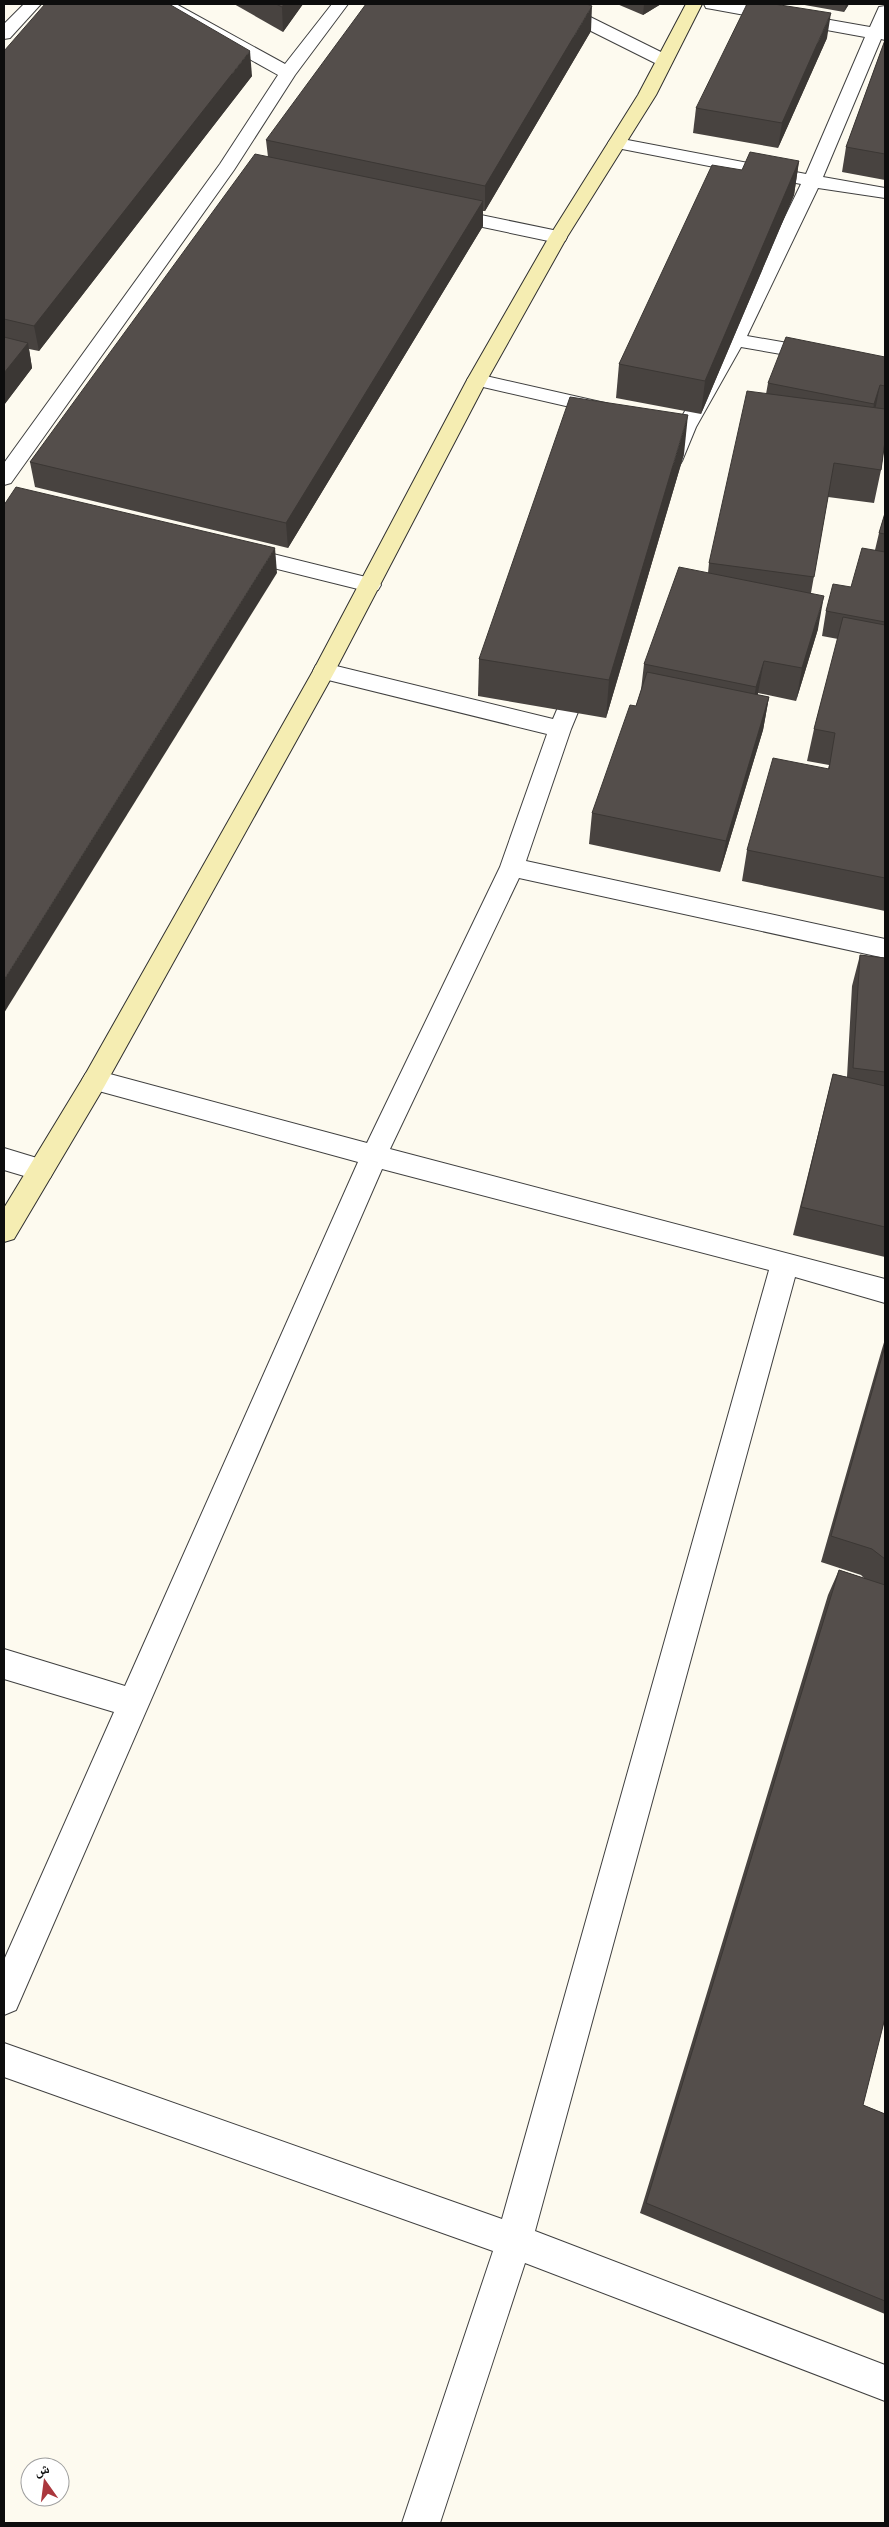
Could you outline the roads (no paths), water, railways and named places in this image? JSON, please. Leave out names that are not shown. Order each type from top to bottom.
[{"type":"main road","points":[[4,1231],[95,1080],[324,671],[477,380],[558,237],[647,94],[663,60],[694,4]]},
{"type":"street","points":[[4,34],[33,4]]},
{"type":"street","points":[[164,4],[288,73]]},
{"type":"street","points":[[4,478],[228,166],[288,73],[340,4]]},
{"type":"street","points":[[551,4],[663,60]]},
{"type":"street","points":[[712,4],[880,35]]},
{"type":"street","points":[[663,482],[677,425],[735,340],[880,35],[885,11]]},
{"type":"street","points":[[617,143],[812,181],[885,193]]},
{"type":"street","points":[[228,166],[247,170]]},
{"type":"street","points":[[432,210],[558,237]]},
{"type":"street","points":[[735,340],[885,366]]},
{"type":"street","points":[[477,380],[620,412]]},
{"type":"street","points":[[225,550],[370,585]]},
{"type":"street","points":[[4,1998],[374,1156],[512,868],[560,729],[591,656]]},
{"type":"street","points":[[324,671],[560,729]]},
{"type":"street","points":[[512,868],[885,948]]},
{"type":"street","points":[[95,1080],[374,1156],[785,1263],[885,1292]]},
{"type":"street","points":[[4,1159],[40,1170]]},
{"type":"street","points":[[421,2523],[514,2241],[785,1263]]},
{"type":"street","points":[[4,1664],[132,1703]]},
{"type":"street","points":[[4,2060],[514,2241],[885,2383]]}]
